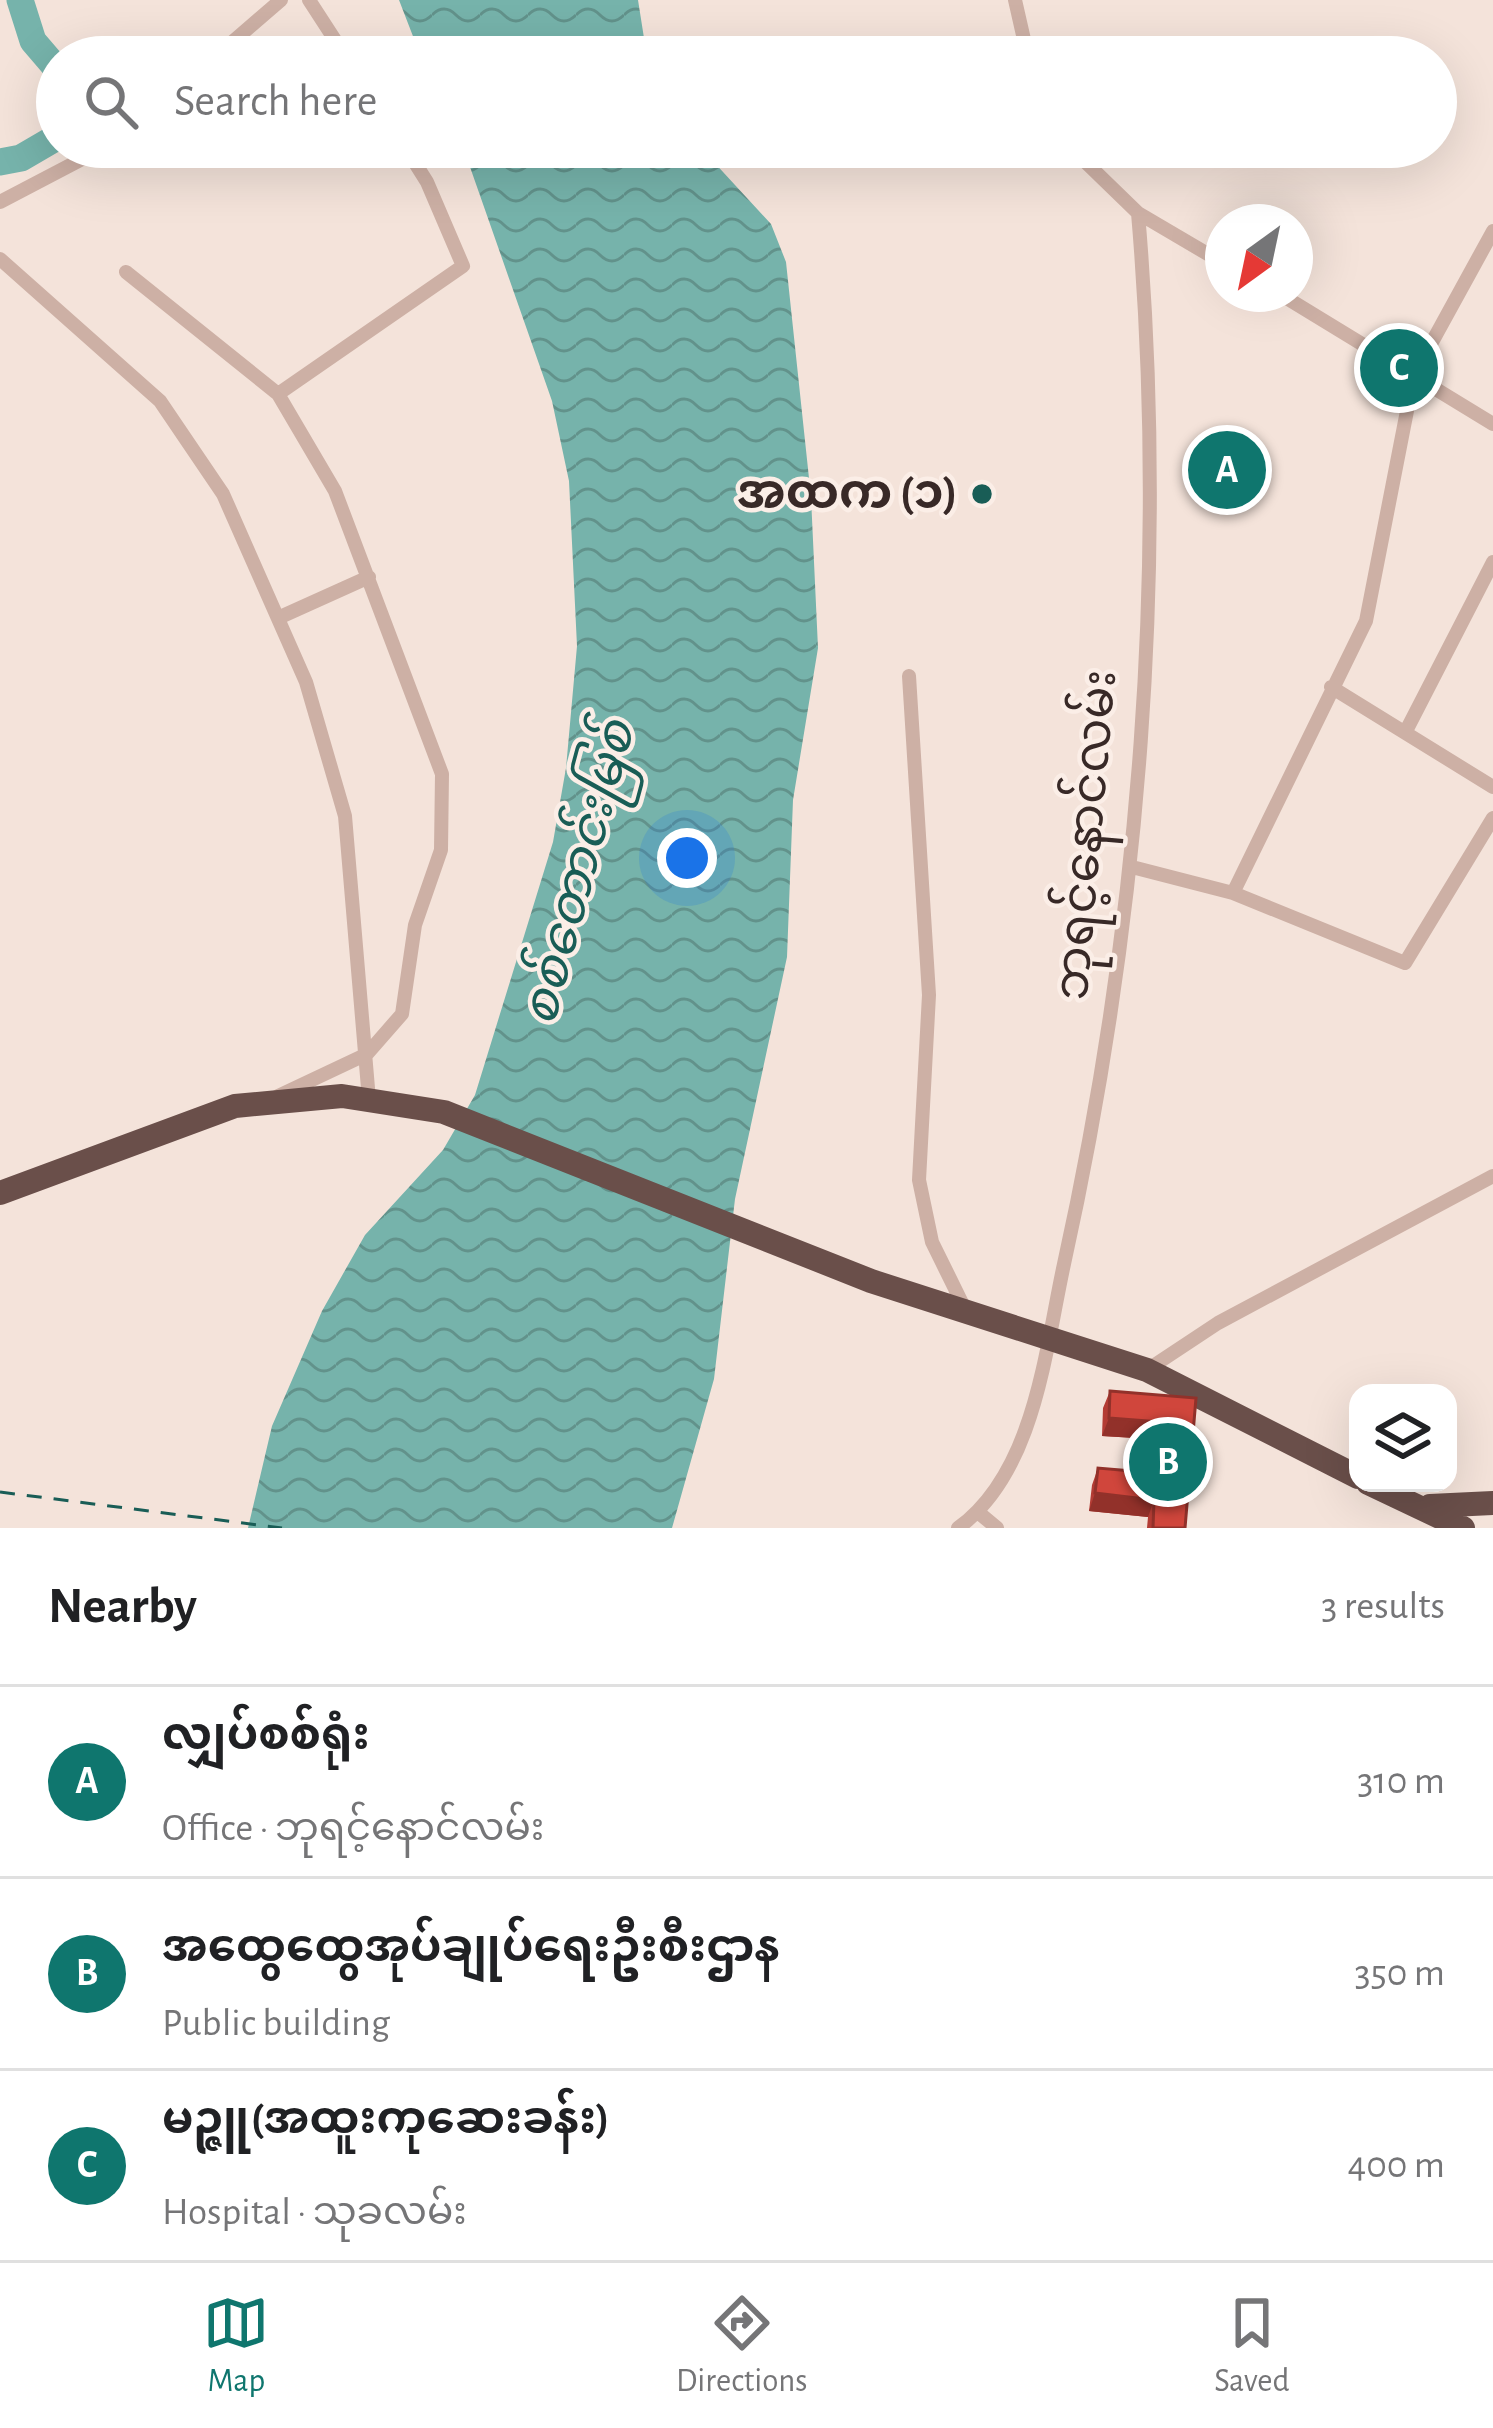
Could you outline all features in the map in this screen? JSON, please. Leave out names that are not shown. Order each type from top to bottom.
[{"type":"highway","points":[[0,1193],[166,1127],[263,1104],[342,1096],[444,1112],[871,1281],[1148,1370],[1349,1472]]},
{"type":"highway","points":[[1384,1492],[1441,1528]]},
{"type":"highway","points":[[1404,1503],[1466,1508],[1493,1503]]},
{"type":"highway","points":[[1404,1503],[1463,1528]]},
{"type":"street","points":[[239,36],[281,0]]},
{"type":"street","points":[[310,0],[333,36]]},
{"type":"street","points":[[1015,0],[1023,36]]},
{"type":"street","points":[[0,202],[65,168]]},
{"type":"street","points":[[278,394],[463,266],[418,168]]},
{"type":"street","points":[[1092,168],[1138,213],[1205,252]]},
{"type":"street","name":"ဘုရင့်နောင်လမ်း","points":[[958,1528],[979,1513],[1019,1447],[1048,1339],[1091,1143],[1132,867],[1151,462],[1138,213]]},
{"type":"street","points":[[1233,893],[1366,621],[1414,375],[1493,231]]},
{"type":"street","points":[[0,259],[160,400],[223,494],[278,618],[305,682],[345,816],[369,1100]]},
{"type":"street","points":[[127,272],[278,394],[335,491],[442,774],[441,850],[415,925],[402,1014],[367,1054],[263,1104]]},
{"type":"street","points":[[1310,312],[1493,424]]},
{"type":"street","points":[[1406,731],[1493,562]]},
{"type":"street","points":[[278,618],[369,577]]},
{"type":"street","points":[[909,676],[929,995],[919,1180],[932,1242],[967,1314]]},
{"type":"street","points":[[1331,686],[1493,787]]},
{"type":"street","points":[[1132,867],[1233,893],[1405,963],[1493,818]]},
{"type":"street","points":[[1148,1370],[1218,1323],[1493,1176]]},
{"type":"street","points":[[979,1513],[997,1528]]},
{"type":"water","points":[[399,0],[638,0],[644,36],[413,36]]},
{"type":"water","name":"စစ်တောင်းမြစ်","points":[[470,168],[719,168],[771,224],[786,262],[811,497],[818,648],[793,800],[787,957],[735,1199],[714,1379],[672,1528],[248,1528],[272,1426],[322,1311],[365,1235],[443,1150],[475,1095],[553,842],[566,768],[577,646],[569,481],[552,401]]},
{"type":"building","points":[[1110,1391],[1196,1398],[1185,1528],[1153,1528],[1154,1500],[1095,1493],[1098,1468],[1156,1473],[1159,1422],[1109,1418]]},
{"type":"waterway","points":[[20,0],[36,44]]},
{"type":"waterway","points":[[0,162],[36,149]]},
{"type":"ferry route","points":[[0,1492],[282,1528]]},
{"type":"place","name":"မဉ္ဇူ(အထူးကုဆေးခန်း)","points":[[1399,368]]},
{"type":"place","name":"လျှပ်စစ်ရုံး","points":[[1227,470]]},
{"type":"place","name":"အထက (၁)","points":[[982,494]]},
{"type":"place","name":"အထွေထွေအုပ်ချုပ်ရေးဦးစီးဌာန","points":[[1168,1462]]}]
